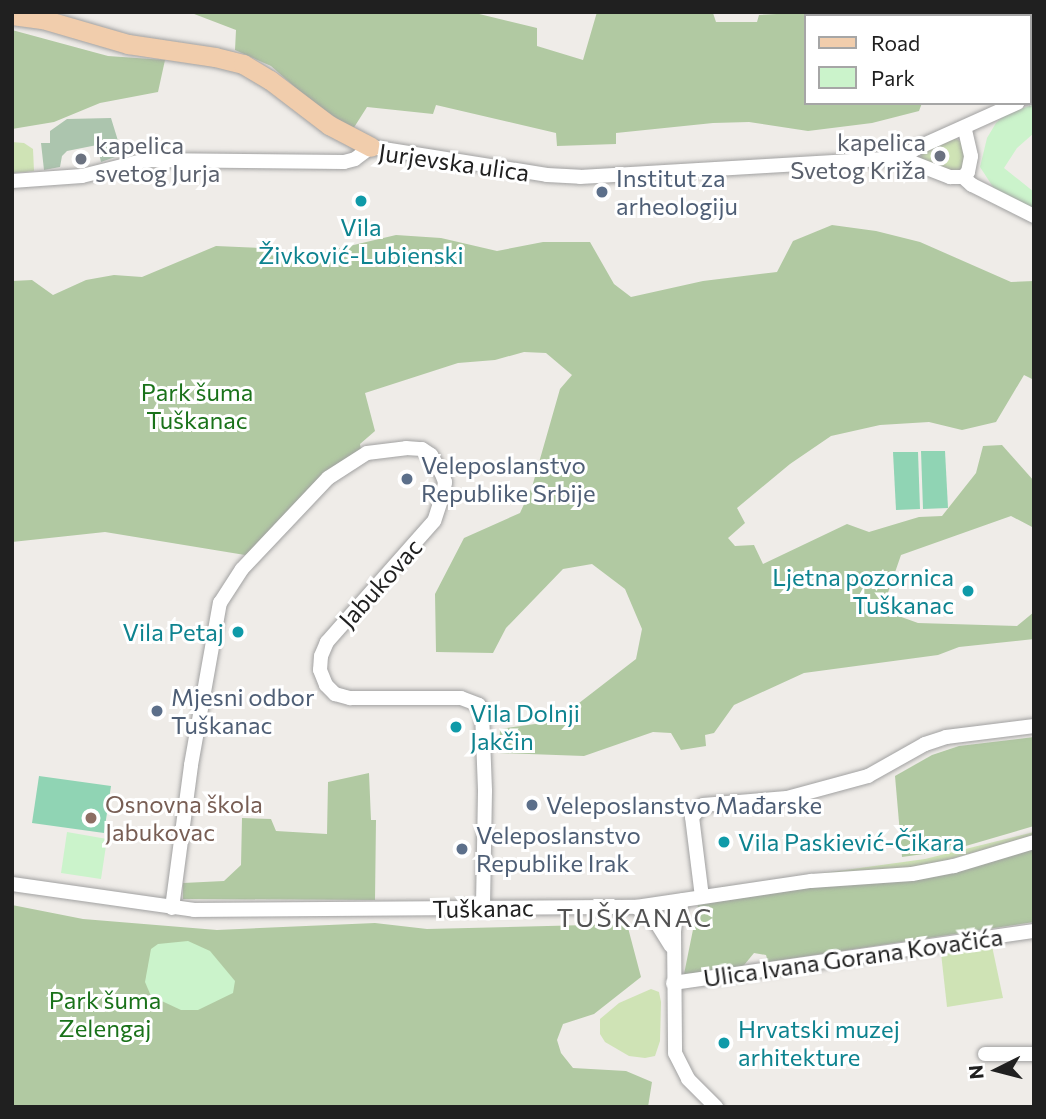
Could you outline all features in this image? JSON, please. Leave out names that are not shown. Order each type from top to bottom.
[{"type":"main road","points":[[12,15],[42,19],[128,44],[243,64],[270,80],[329,125],[372,147]]},
{"type":"street","points":[[901,158],[917,148],[965,129],[1013,105]]},
{"type":"street","points":[[901,158],[950,177],[963,177],[968,172],[971,156],[971,143],[965,129]]},
{"type":"street","name":"Jurjevska ulica","points":[[12,181],[82,176],[146,160],[344,162],[355,159],[372,147],[547,175],[580,177],[901,158]]},
{"type":"street","points":[[963,177],[972,186],[1034,216]]},
{"type":"street","name":"Jabukovac","points":[[172,908],[191,765],[220,603],[242,569],[328,478],[367,453],[406,448],[422,449],[431,455],[441,471],[445,482],[434,520],[327,642],[321,656],[320,670],[326,685],[335,694],[350,698],[461,698],[479,705],[482,712],[485,791],[483,909]]},
{"type":"street","points":[[702,897],[692,817],[703,805],[787,798],[868,776],[925,744],[946,737],[1034,726]]},
{"type":"street","name":"Tuškanac","points":[[12,884],[172,908],[636,907],[822,880],[912,874],[954,866],[1034,842]]},
{"type":"street","points":[[683,900],[676,915],[673,955],[672,1027],[677,1061],[688,1079],[716,1107]]},
{"type":"street","points":[[636,907],[664,930],[673,955]]},
{"type":"street","name":"Ulica Ivana Gorana Kovačića","points":[[673,983],[1034,931]]},
{"type":"street","points":[[985,1054],[1034,1054]]},
{"type":"green space","points":[[189,12],[471,12],[537,28],[537,46],[583,60],[597,12],[713,13],[716,22],[757,22],[759,15],[815,12],[804,14],[804,105],[921,105],[919,111],[872,123],[808,131],[749,122],[713,123],[616,133],[616,144],[557,146],[556,133],[436,105],[433,114],[367,107],[353,129],[312,102],[271,66],[235,50],[236,30]]},
{"type":"green space","points":[[12,30],[108,56],[165,60],[158,92],[100,103],[54,122],[12,129]]},
{"type":"green space","points":[[1034,104],[1034,133],[1017,148],[1004,168],[1034,192],[1034,209],[995,190],[980,167],[987,138],[996,123],[1005,115]]},
{"type":"green space","points":[[111,118],[119,144],[130,145],[129,157],[118,156],[101,162],[97,145],[67,151],[62,156],[60,167],[44,170],[41,143],[50,143],[50,131],[67,119]]},
{"type":"green space","points":[[954,138],[962,142],[966,151],[964,169],[951,171],[920,158],[923,151]]},
{"type":"green space","points":[[12,142],[24,143],[33,149],[34,171],[12,173]]},
{"type":"green space","name":"Park šuma Tuškanac","points":[[832,225],[876,231],[920,242],[1011,282],[1034,281],[1034,380],[1024,375],[996,422],[962,430],[929,422],[880,425],[831,436],[790,464],[737,508],[745,523],[728,538],[735,546],[754,545],[763,564],[847,524],[869,532],[919,517],[942,516],[976,473],[983,446],[1002,445],[1034,481],[1034,528],[1011,516],[901,555],[882,610],[918,623],[1017,626],[1034,612],[1034,639],[959,647],[938,655],[804,673],[734,705],[714,733],[705,735],[706,746],[681,750],[671,733],[653,732],[584,756],[499,753],[500,729],[535,724],[570,710],[636,659],[642,629],[625,589],[592,564],[563,569],[506,628],[493,653],[436,652],[435,594],[464,538],[520,513],[532,487],[560,389],[572,375],[546,353],[524,352],[495,360],[458,363],[365,393],[375,431],[360,444],[361,450],[255,551],[245,555],[105,532],[12,542],[12,281],[32,280],[53,295],[86,280],[114,275],[142,277],[216,246],[261,248],[278,259],[307,256],[396,235],[441,238],[497,251],[543,242],[590,242],[614,284],[631,297],[703,281],[777,272],[793,241]]},
{"type":"green space","points":[[921,451],[945,451],[948,508],[923,509]]},
{"type":"green space","points":[[893,452],[918,452],[920,509],[896,510]]},
{"type":"green space","points":[[1034,737],[1034,826],[952,850],[902,857],[895,776],[932,755],[959,746]]},
{"type":"green space","points":[[369,773],[371,820],[376,820],[375,900],[183,899],[183,883],[224,881],[241,865],[242,818],[271,819],[276,831],[327,834],[328,782]]},
{"type":"green space","points":[[39,776],[111,786],[104,833],[32,823]]},
{"type":"green space","points":[[67,832],[107,839],[101,879],[61,873]]},
{"type":"green space","points":[[1034,832],[1034,836],[921,867],[714,888],[925,859]]},
{"type":"green space","points":[[1034,849],[1034,922],[768,962],[766,955],[754,953],[740,970],[684,974],[698,905]]},
{"type":"green space","name":"Park šuma Zelengaj","points":[[12,905],[83,919],[217,930],[375,923],[427,929],[627,924],[641,977],[594,1014],[563,1024],[557,1040],[561,1053],[573,1068],[626,1071],[652,1082],[648,1107],[12,1107]]},
{"type":"green space","points":[[188,941],[210,951],[235,981],[233,993],[198,1010],[181,1010],[151,996],[145,982],[151,949],[158,944]]},
{"type":"green space","points":[[992,946],[1003,998],[947,1007],[941,953]]},
{"type":"green space","points":[[651,989],[659,992],[661,1002],[660,1041],[655,1056],[629,1056],[605,1042],[600,1034],[600,1019],[619,1003]]},
{"type":"place","name":"kapelica Svetog Križa","points":[[940,156]]},
{"type":"place","name":"kapelica svetog Jurja","points":[[81,159]]},
{"type":"place","name":"Institut za arheologiju","points":[[602,192]]},
{"type":"place","name":"Vila Živković-Lubienski","points":[[361,201]]},
{"type":"place","name":"Veleposlanstvo Republike Srbije","points":[[407,479]]},
{"type":"place","name":"Ljetna pozornica Tuškanac","points":[[968,591]]},
{"type":"place","name":"Vila Petaj","points":[[238,632]]},
{"type":"place","name":"Mjesni odbor Tuškanac","points":[[157,711]]},
{"type":"place","name":"Vila Dolnji Jakčin","points":[[456,727]]},
{"type":"place","name":"Veleposlanstvo Mađarske","points":[[532,805]]},
{"type":"place","name":"Osnovna škola Jabukovac","points":[[91,818]]},
{"type":"place","name":"Vila Paskiević-Čikara","points":[[724,842]]},
{"type":"place","name":"Veleposlanstvo Republike Irak","points":[[462,849]]},
{"type":"place","name":"Hrvatski muzej arhitekture","points":[[724,1043]]},
{"type":"district","name":"TUŠKANAC","points":[[635,917]]}]
